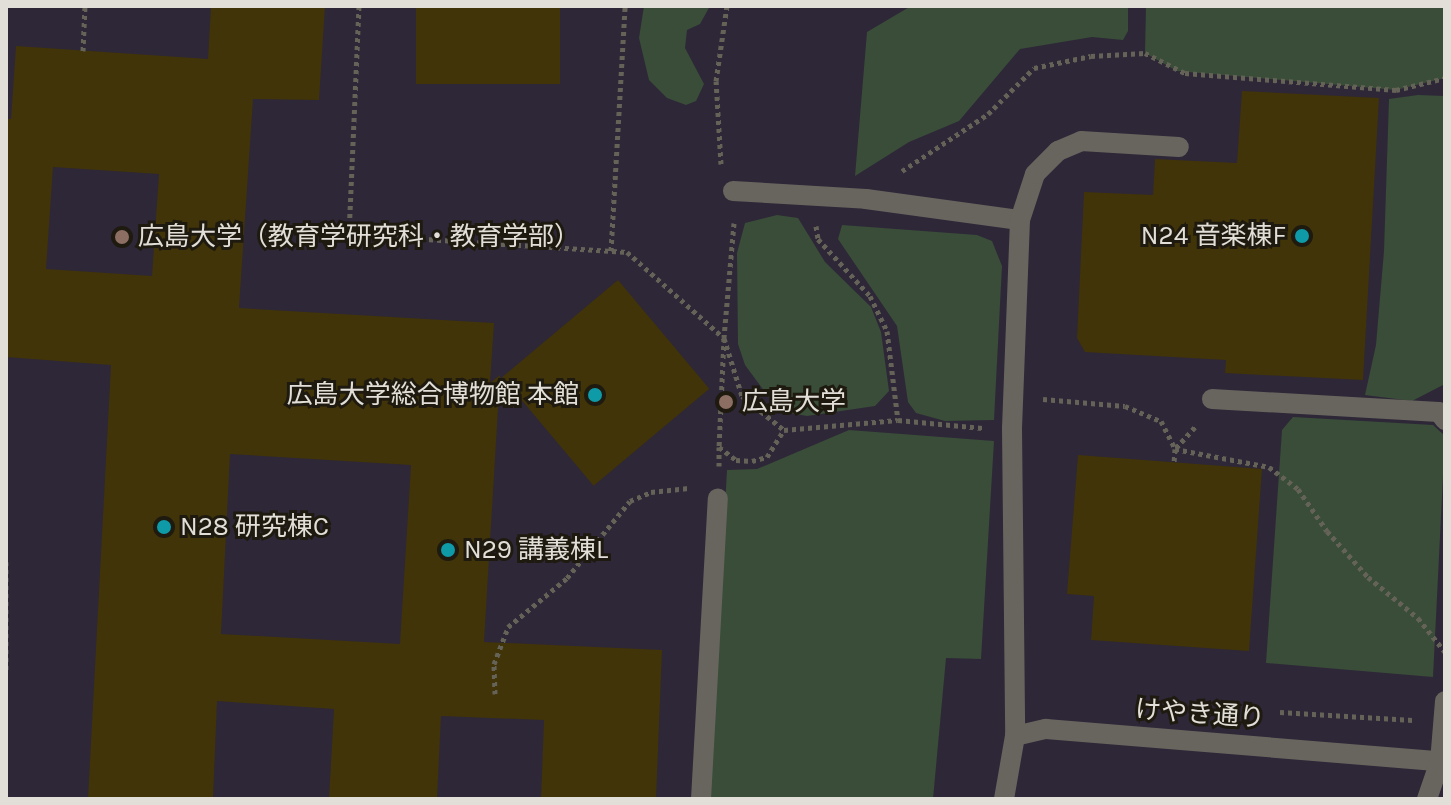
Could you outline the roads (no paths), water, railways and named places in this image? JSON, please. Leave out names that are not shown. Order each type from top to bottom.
[{"type":"lane","points":[[1004,799],[1015,736],[1012,428],[1020,220],[1035,174],[1058,151],[1081,141],[1179,147]]},
{"type":"lane","points":[[733,191],[811,196],[1020,220]]},
{"type":"lane","points":[[1212,399],[1439,412],[1445,420]]},
{"type":"lane","points":[[701,799],[718,498]]},
{"type":"lane","points":[[1427,799],[1442,762],[1445,701]]},
{"type":"lane","name":"けやき通り","points":[[1015,736],[1046,729],[1442,762]]},
{"type":"place","name":"N24 音楽棟F","points":[[1302,236]]},
{"type":"place","name":"広島大学（教育学研究科・教育学部）","points":[[122,237]]},
{"type":"place","name":"広島大学総合博物館 本館","points":[[595,395]]},
{"type":"place","name":"広島大学","points":[[726,402]]},
{"type":"place","name":"N28 研究棟C","points":[[164,527]]},
{"type":"place","name":"N29 講義棟L","points":[[448,550]]}]
